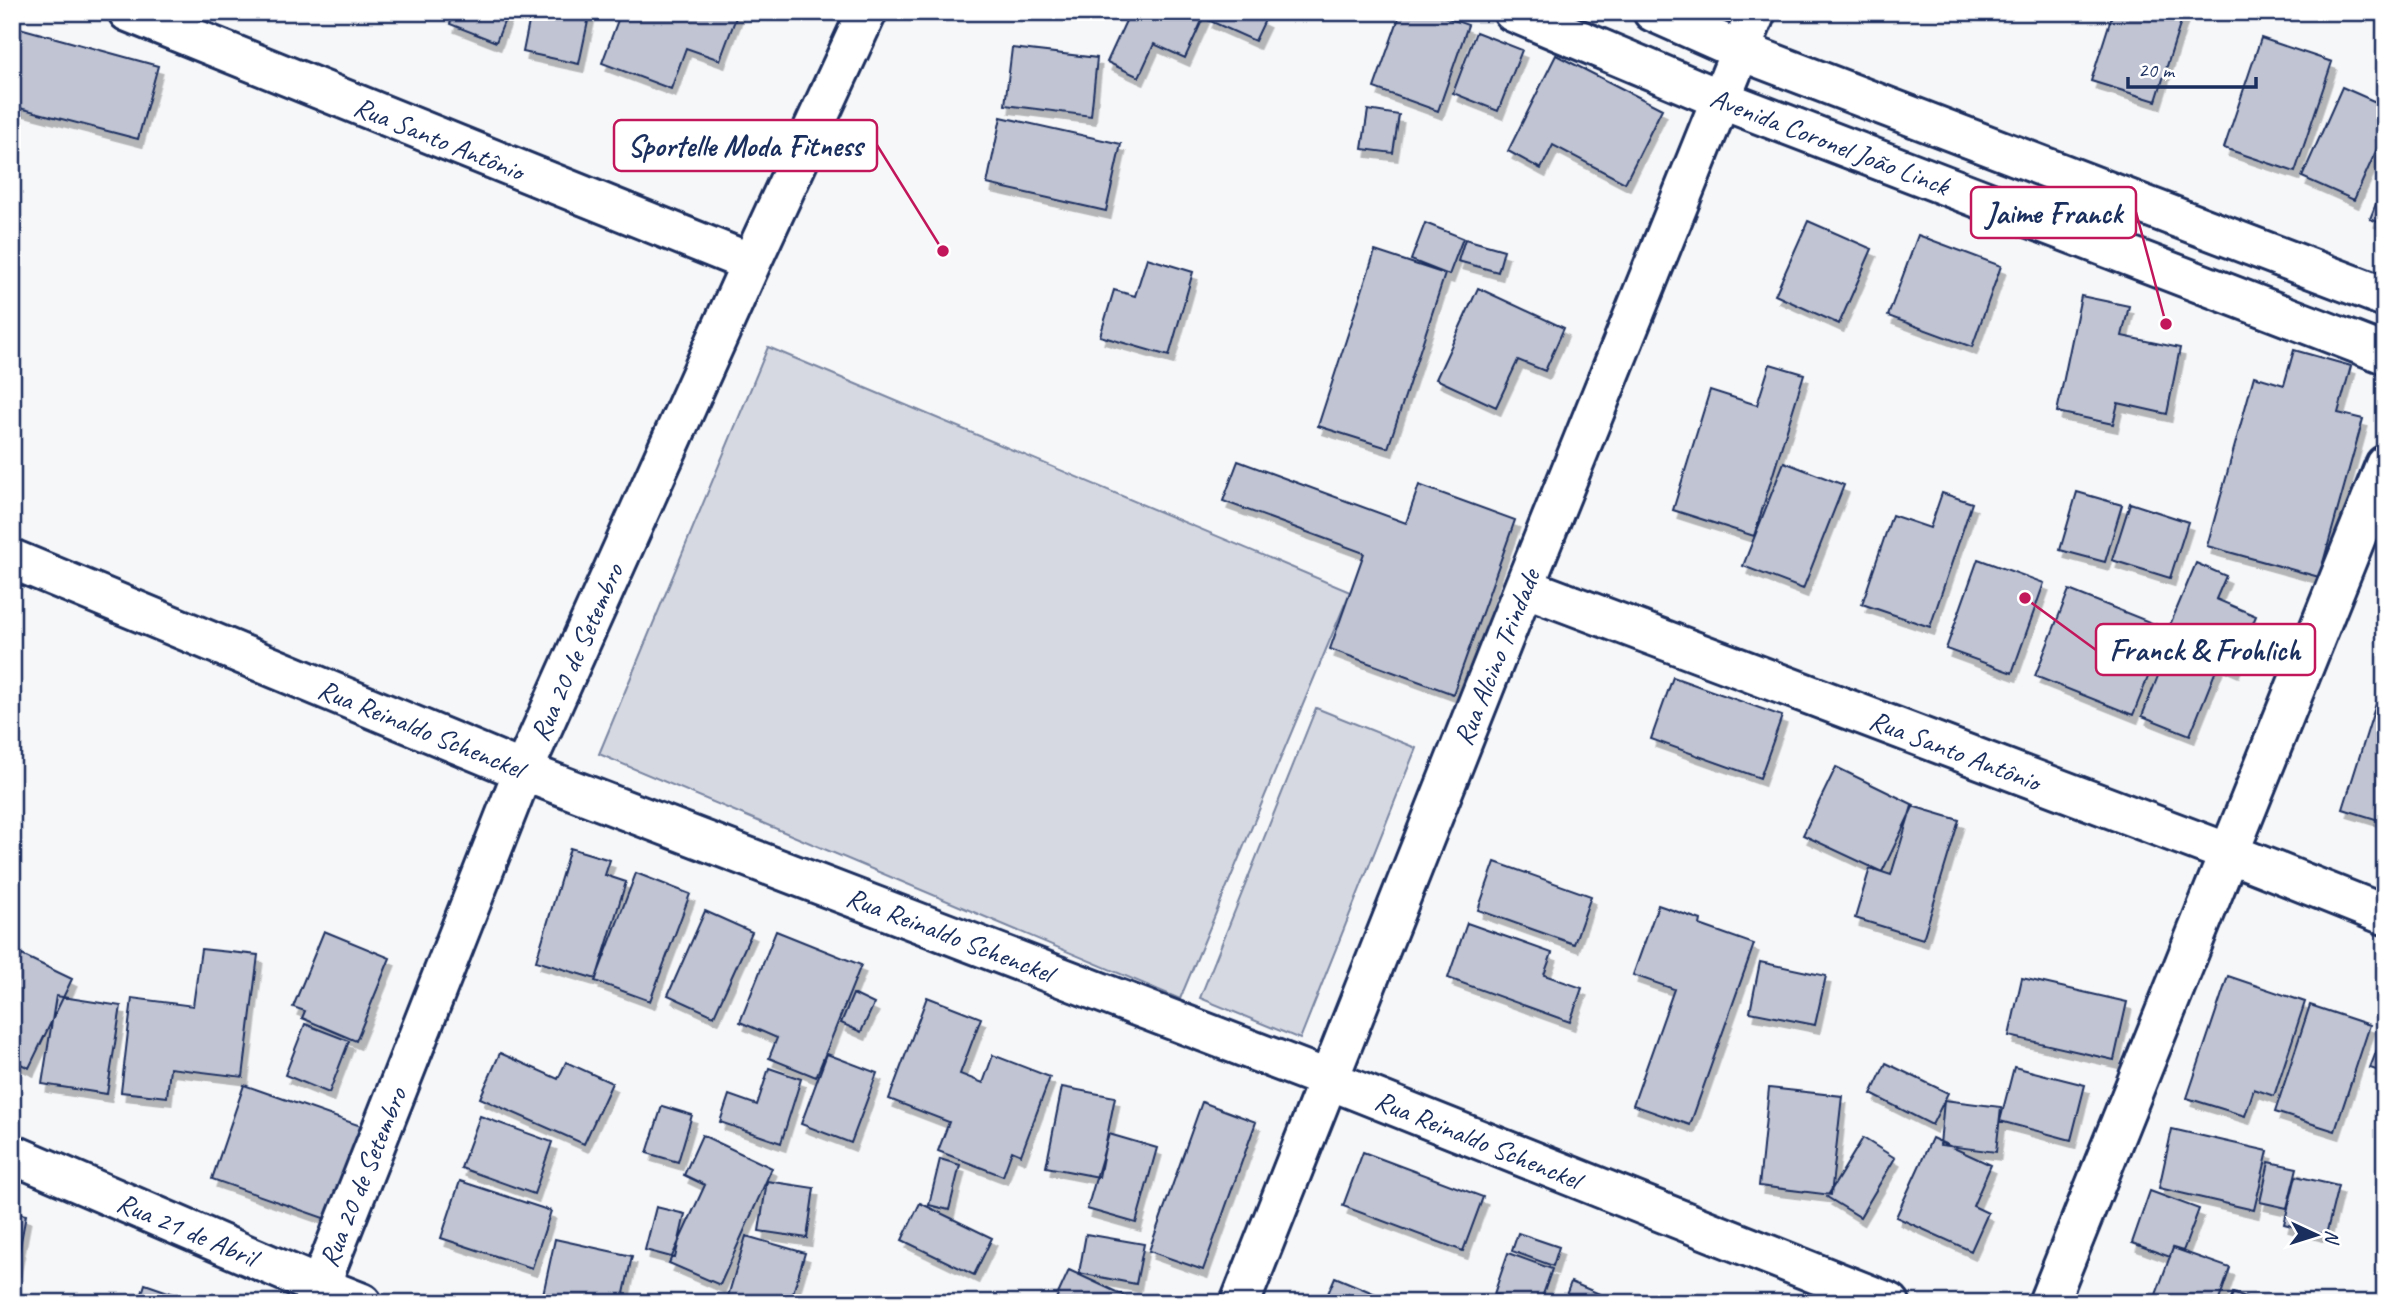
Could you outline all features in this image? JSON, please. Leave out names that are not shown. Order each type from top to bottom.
[{"type":"street","name":"Rua Santo Antônio","points":[[128,12],[751,263]]},
{"type":"street","name":"Rua 20 de Setembro","points":[[316,1295],[523,771],[866,12]]},
{"type":"street","name":"Avenida Coronel João Linck","points":[[1513,12],[1720,99],[2385,354]]},
{"type":"street","name":"Avenida Coronel João Linck","points":[[1653,12],[1741,51],[2385,297]]},
{"type":"street","name":"Rua Alcino Trindade","points":[[1240,1303],[1327,1079],[1756,12]]},
{"type":"street","points":[[2048,1303],[2385,465]]},
{"type":"street","name":"Rua Reinaldo Schenckel","points":[[12,559],[523,771],[1327,1079],[1890,1303]]},
{"type":"street","name":"Rua Santo Antônio","points":[[1524,587],[2229,853],[2385,915]]},
{"type":"street","name":"Rua 21 de Abril","points":[[12,1154],[316,1295],[362,1303]]},
{"type":"shaded area","points":[[768,347],[1350,592],[1180,999],[599,754]]},
{"type":"shaded area","points":[[1316,708],[1416,748],[1300,1039],[1200,998]]},
{"type":"building","points":[[454,12],[508,12],[496,42],[450,24]]},
{"type":"building","points":[[531,12],[590,12],[579,64],[523,52]]},
{"type":"building","points":[[621,12],[738,12],[720,60],[686,48],[671,89],[602,63]]},
{"type":"building","points":[[1130,12],[1206,12],[1185,58],[1154,44],[1139,77],[1107,62]]},
{"type":"building","points":[[1211,12],[1248,12],[1265,20],[1255,41],[1208,20]]},
{"type":"building","points":[[1401,12],[1431,12],[1468,25],[1438,111],[1374,88]]},
{"type":"building","points":[[2113,12],[2184,12],[2156,101],[2091,81]]},
{"type":"building","points":[[16,27],[158,66],[138,139],[12,106],[12,40]]},
{"type":"building","points":[[1476,32],[1522,50],[1498,111],[1453,93]]},
{"type":"building","points":[[2261,38],[2332,62],[2295,172],[2224,148]]},
{"type":"building","points":[[1012,48],[1097,58],[1091,116],[1005,105]]},
{"type":"building","points":[[1556,55],[1662,109],[1625,183],[1553,145],[1541,169],[1508,151]]},
{"type":"building","points":[[2342,87],[2385,106],[2385,131],[2354,200],[2302,177]]},
{"type":"building","points":[[1368,110],[1399,115],[1393,153],[1362,149]]},
{"type":"building","points":[[1001,117],[1121,144],[1106,211],[987,184]]},
{"type":"building","points":[[2385,181],[2385,225],[2370,219]]},
{"type":"building","points":[[1808,221],[1872,249],[1839,324],[1775,295]]},
{"type":"building","points":[[1425,223],[1463,238],[1449,275],[1411,260]]},
{"type":"building","points":[[1918,235],[2001,266],[1972,347],[1888,316]]},
{"type":"building","points":[[1465,239],[1504,250],[1498,272],[1458,261]]},
{"type":"building","points":[[1375,251],[1445,274],[1388,448],[1318,426]]},
{"type":"building","points":[[1147,258],[1193,272],[1169,356],[1100,336],[1114,290],[1135,296]]},
{"type":"building","points":[[1478,288],[1564,328],[1545,371],[1518,360],[1496,407],[1436,379]]},
{"type":"building","points":[[2081,296],[2129,306],[2122,336],[2180,348],[2167,414],[2118,403],[2113,424],[2057,412]]},
{"type":"building","points":[[2294,350],[2351,366],[2338,413],[2363,419],[2319,577],[2207,546],[2254,376],[2284,385]]},
{"type":"building","points":[[1770,364],[1804,374],[1754,536],[1673,510],[1710,390],[1757,405]]},
{"type":"building","points":[[1238,461],[1406,523],[1419,485],[1515,520],[1453,694],[1330,649],[1364,553],[1223,501]]},
{"type":"building","points":[[1784,462],[1844,485],[1803,589],[1743,566]]},
{"type":"building","points":[[2077,492],[2122,505],[2105,562],[2060,550]]},
{"type":"building","points":[[1942,493],[1972,503],[1930,627],[1862,604],[1892,515],[1930,528]]},
{"type":"building","points":[[2130,503],[2188,522],[2170,578],[2112,560]]},
{"type":"building","points":[[1978,559],[2044,583],[2012,673],[1946,649]]},
{"type":"building","points":[[2196,563],[2226,576],[2216,599],[2256,616],[2234,669],[2164,639]]},
{"type":"building","points":[[2069,590],[2167,629],[2133,715],[2035,676]]},
{"type":"building","points":[[2170,646],[2218,665],[2190,735],[2142,716]]},
{"type":"building","points":[[1673,677],[1782,716],[1760,778],[1651,739]]},
{"type":"building","points":[[2381,688],[2385,689],[2385,822],[2343,809]]},
{"type":"building","points":[[1836,767],[1914,805],[1882,872],[1803,835]]},
{"type":"building","points":[[1912,806],[1959,820],[1923,939],[1855,918],[1870,868],[1891,875]]},
{"type":"building","points":[[570,848],[610,860],[605,875],[626,882],[596,979],[536,961]]},
{"type":"building","points":[[1495,862],[1591,896],[1574,944],[1478,910]]},
{"type":"building","points":[[636,873],[690,894],[650,1001],[595,981]]},
{"type":"building","points":[[1658,905],[1701,920],[1700,925],[1754,944],[1690,1125],[1633,1105],[1674,989],[1633,975]]},
{"type":"building","points":[[705,911],[752,932],[714,1016],[668,995]]},
{"type":"building","points":[[1467,923],[1552,953],[1544,975],[1582,988],[1570,1022],[1448,978]]},
{"type":"building","points":[[324,931],[390,958],[356,1041],[302,1018],[305,1011],[293,1007]]},
{"type":"building","points":[[776,931],[861,965],[816,1077],[769,1058],[777,1038],[740,1022]]},
{"type":"building","points":[[201,949],[258,955],[243,1077],[170,1068],[167,1097],[121,1092],[132,998],[193,1006]]},
{"type":"building","points":[[22,955],[72,979],[29,1068],[12,1060],[12,975]]},
{"type":"building","points":[[1760,962],[1826,976],[1815,1025],[1750,1012]]},
{"type":"building","points":[[2228,976],[2305,1002],[2274,1096],[2254,1089],[2245,1116],[2187,1098]]},
{"type":"building","points":[[2022,978],[2127,1002],[2114,1060],[2009,1036]]},
{"type":"building","points":[[853,994],[874,1004],[861,1032],[841,1023]]},
{"type":"building","points":[[56,996],[121,1006],[107,1094],[42,1084]]},
{"type":"building","points":[[927,997],[981,1018],[960,1074],[983,1083],[993,1055],[1050,1077],[1021,1155],[1012,1151],[1003,1176],[938,1151],[949,1122],[889,1099]]},
{"type":"building","points":[[2310,1005],[2370,1025],[2335,1131],[2275,1112]]},
{"type":"building","points":[[305,1024],[349,1041],[329,1093],[285,1075]]},
{"type":"building","points":[[2385,1029],[2385,1073],[2370,1068]]},
{"type":"building","points":[[500,1053],[558,1079],[566,1062],[612,1083],[584,1144],[480,1098]]},
{"type":"building","points":[[827,1054],[877,1073],[851,1143],[801,1124]]},
{"type":"building","points":[[1886,1063],[1948,1093],[1932,1125],[1871,1094]]},
{"type":"building","points":[[2014,1067],[2085,1085],[2071,1140],[2000,1121]]},
{"type":"building","points":[[769,1068],[801,1079],[781,1143],[720,1122],[729,1095],[757,1105]]},
{"type":"building","points":[[244,1085],[361,1126],[329,1220],[212,1179]]},
{"type":"building","points":[[1062,1087],[1115,1097],[1099,1177],[1046,1167]]},
{"type":"building","points":[[1769,1088],[1842,1096],[1831,1195],[1759,1186]]},
{"type":"building","points":[[1944,1100],[2001,1107],[1996,1152],[1940,1145]]},
{"type":"building","points":[[1202,1102],[1256,1122],[1203,1270],[1149,1251]]},
{"type":"building","points":[[662,1106],[692,1115],[678,1162],[647,1153]]},
{"type":"building","points":[[480,1116],[552,1142],[534,1194],[461,1168]]},
{"type":"building","points":[[2172,1129],[2268,1151],[2254,1210],[2159,1188]]},
{"type":"building","points":[[1109,1134],[1157,1148],[1136,1223],[1087,1209]]},
{"type":"building","points":[[702,1135],[772,1168],[720,1285],[669,1263],[705,1185],[684,1175]]},
{"type":"building","points":[[1863,1138],[1895,1158],[1860,1217],[1827,1197]]},
{"type":"building","points":[[1932,1138],[1991,1165],[1973,1206],[1988,1213],[1971,1251],[1896,1217]]},
{"type":"building","points":[[1363,1152],[1483,1197],[1463,1251],[1343,1206]]},
{"type":"building","points":[[940,1159],[960,1165],[949,1210],[929,1205]]},
{"type":"building","points":[[2269,1162],[2297,1168],[2287,1208],[2260,1202]]},
{"type":"building","points":[[2296,1176],[2338,1186],[2326,1235],[2284,1224]]},
{"type":"building","points":[[460,1181],[551,1211],[532,1268],[441,1238]]},
{"type":"building","points":[[767,1181],[814,1188],[807,1238],[759,1231]]},
{"type":"building","points":[[2150,1191],[2199,1209],[2183,1251],[2173,1248],[2170,1257],[2132,1243]]},
{"type":"building","points":[[920,1203],[992,1238],[974,1275],[902,1240]]},
{"type":"building","points":[[656,1207],[685,1214],[675,1258],[645,1250]]},
{"type":"building","points":[[12,1212],[26,1215],[16,1268],[12,1268]]},
{"type":"building","points":[[1518,1233],[1559,1247],[1553,1266],[1512,1251]]},
{"type":"building","points":[[1086,1234],[1144,1244],[1136,1284],[1079,1273]]},
{"type":"building","points":[[746,1236],[805,1253],[790,1303],[726,1303]]},
{"type":"building","points":[[555,1239],[632,1256],[622,1303],[557,1303],[542,1299]]},
{"type":"building","points":[[2173,1248],[2230,1268],[2218,1303],[2153,1303]]},
{"type":"building","points":[[1508,1253],[1552,1269],[1540,1303],[1518,1303],[1494,1294]]},
{"type":"building","points":[[1069,1270],[1140,1303],[1054,1303]]},
{"type":"building","points":[[1335,1277],[1397,1303],[1324,1303]]},
{"type":"building","points":[[1571,1282],[1621,1303],[1563,1303]]},
{"type":"building","points":[[145,1284],[200,1303],[139,1303]]},
{"type":"building","points":[[2233,1293],[2258,1303],[2229,1303]]},
{"type":"place","name":"Sportelle Moda Fitness","points":[[943,251]]},
{"type":"place","name":"Jaime Franck","points":[[2166,324]]},
{"type":"place","name":"Franck & Frohlich","points":[[2025,598]]}]
